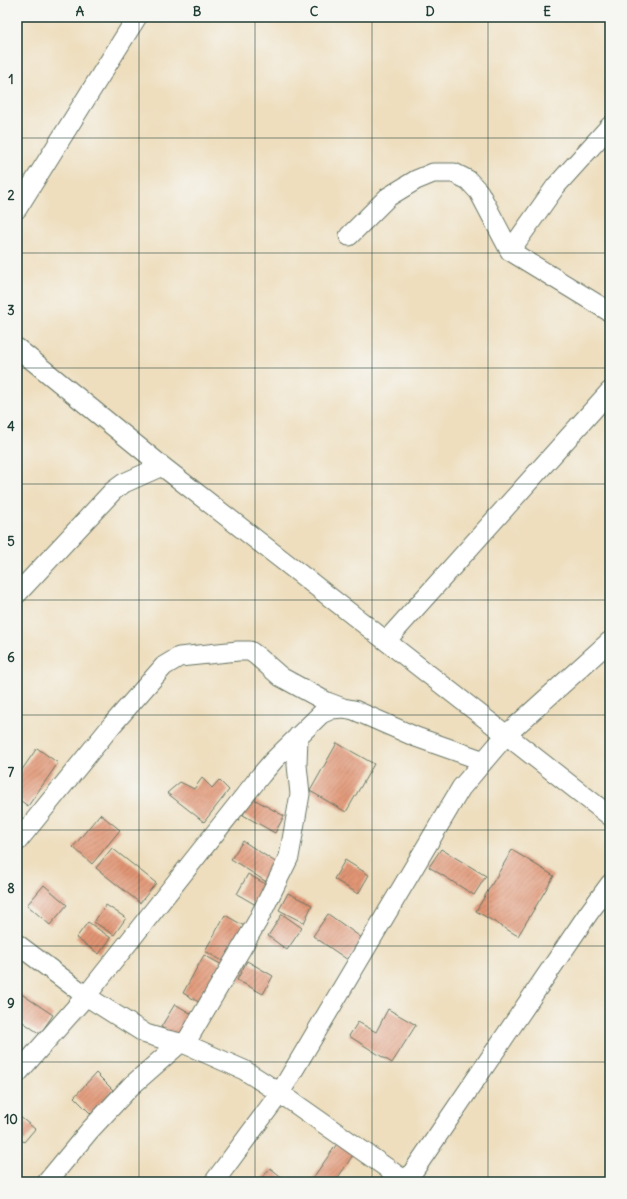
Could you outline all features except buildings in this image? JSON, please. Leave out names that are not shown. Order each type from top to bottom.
[{"type":"street","points":[[17,209],[137,17]]},
{"type":"street","points":[[510,251],[556,186],[610,126]]},
{"type":"street","points":[[349,236],[388,197],[416,180],[433,173],[454,173],[468,180],[479,192],[510,251],[610,312]]},
{"type":"street","points":[[17,348],[162,466],[610,816]]},
{"type":"street","points":[[386,641],[610,391]]},
{"type":"street","points":[[17,594],[113,491],[124,483],[162,466]]},
{"type":"street","points":[[214,1182],[280,1093],[461,788],[506,735],[610,641]]},
{"type":"street","points":[[17,842],[112,725],[164,666],[179,657],[238,651],[250,652],[257,656],[281,677],[327,702],[343,708],[354,710],[416,737],[484,761]]},
{"type":"street","points":[[17,1074],[86,996],[260,775],[321,714],[332,709],[343,708]]},
{"type":"street","points":[[47,1182],[90,1130],[130,1087],[183,1043],[256,922],[289,857],[300,794],[297,765],[298,736]]},
{"type":"street","points":[[17,944],[86,996],[146,1034],[183,1043],[244,1070],[280,1093],[406,1182],[588,914],[610,884]]}]
